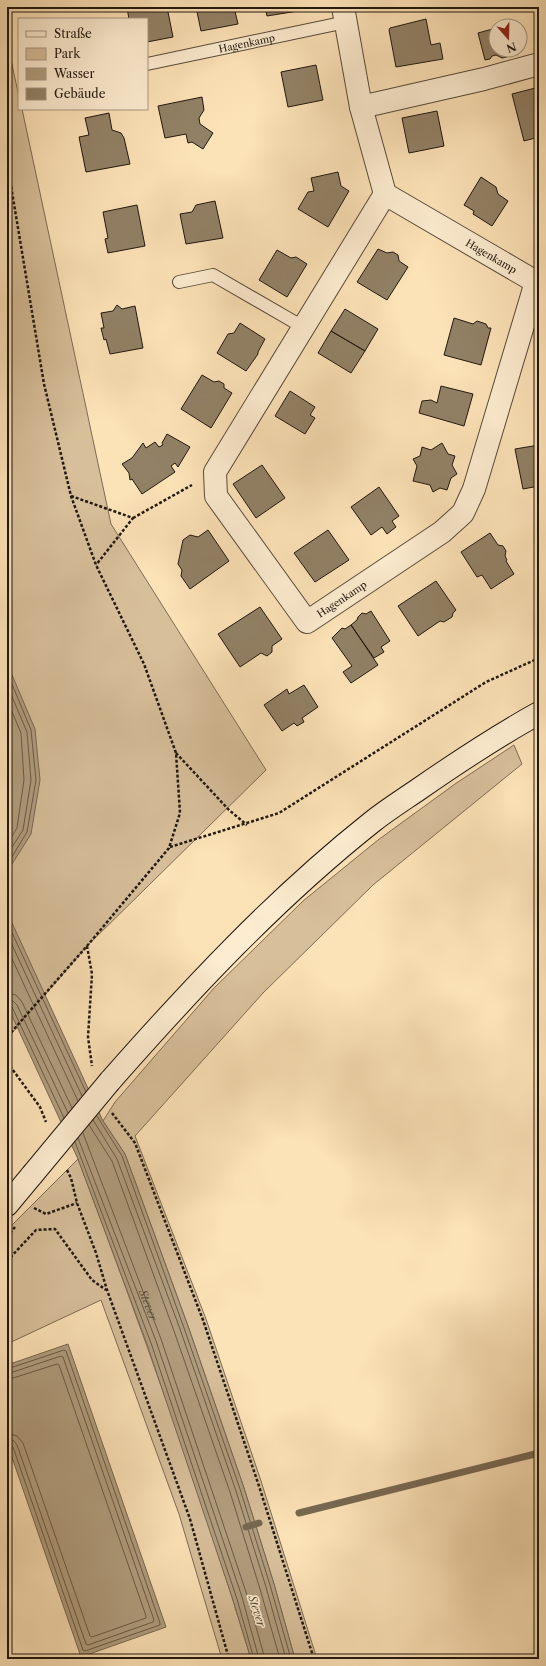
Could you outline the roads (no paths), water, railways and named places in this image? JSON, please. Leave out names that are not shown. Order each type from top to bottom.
[{"type":"street","name":"Hagenkamp","points":[[303,327],[214,472],[216,496],[307,622],[442,532],[463,513],[474,489],[537,281],[385,194],[361,107],[344,15]]},
{"type":"street","points":[[361,107],[484,79],[539,64]]},
{"type":"street","points":[[303,327],[385,194]]},
{"type":"street","points":[[7,1205],[110,1082],[205,976],[251,928],[300,883],[372,821],[498,736],[539,713]]},
{"type":"lane","name":"Hagenkamp","points":[[148,64],[344,15]]},
{"type":"lane","points":[[179,282],[213,275],[303,327]]},
{"type":"water","points":[[7,663],[35,729],[40,780],[31,834],[7,872]]},
{"type":"water","name":"Stever","points":[[7,912],[103,1121],[125,1154],[188,1326],[244,1488],[274,1584],[295,1659],[251,1659],[233,1600],[147,1344],[78,1159],[7,1005]]},
{"type":"water","points":[[68,1344],[166,1627],[81,1657],[7,1443],[7,1365]]},
{"type":"waterway","points":[[299,1513],[539,1453]]},
{"type":"waterway","points":[[246,1527],[259,1523]]}]
